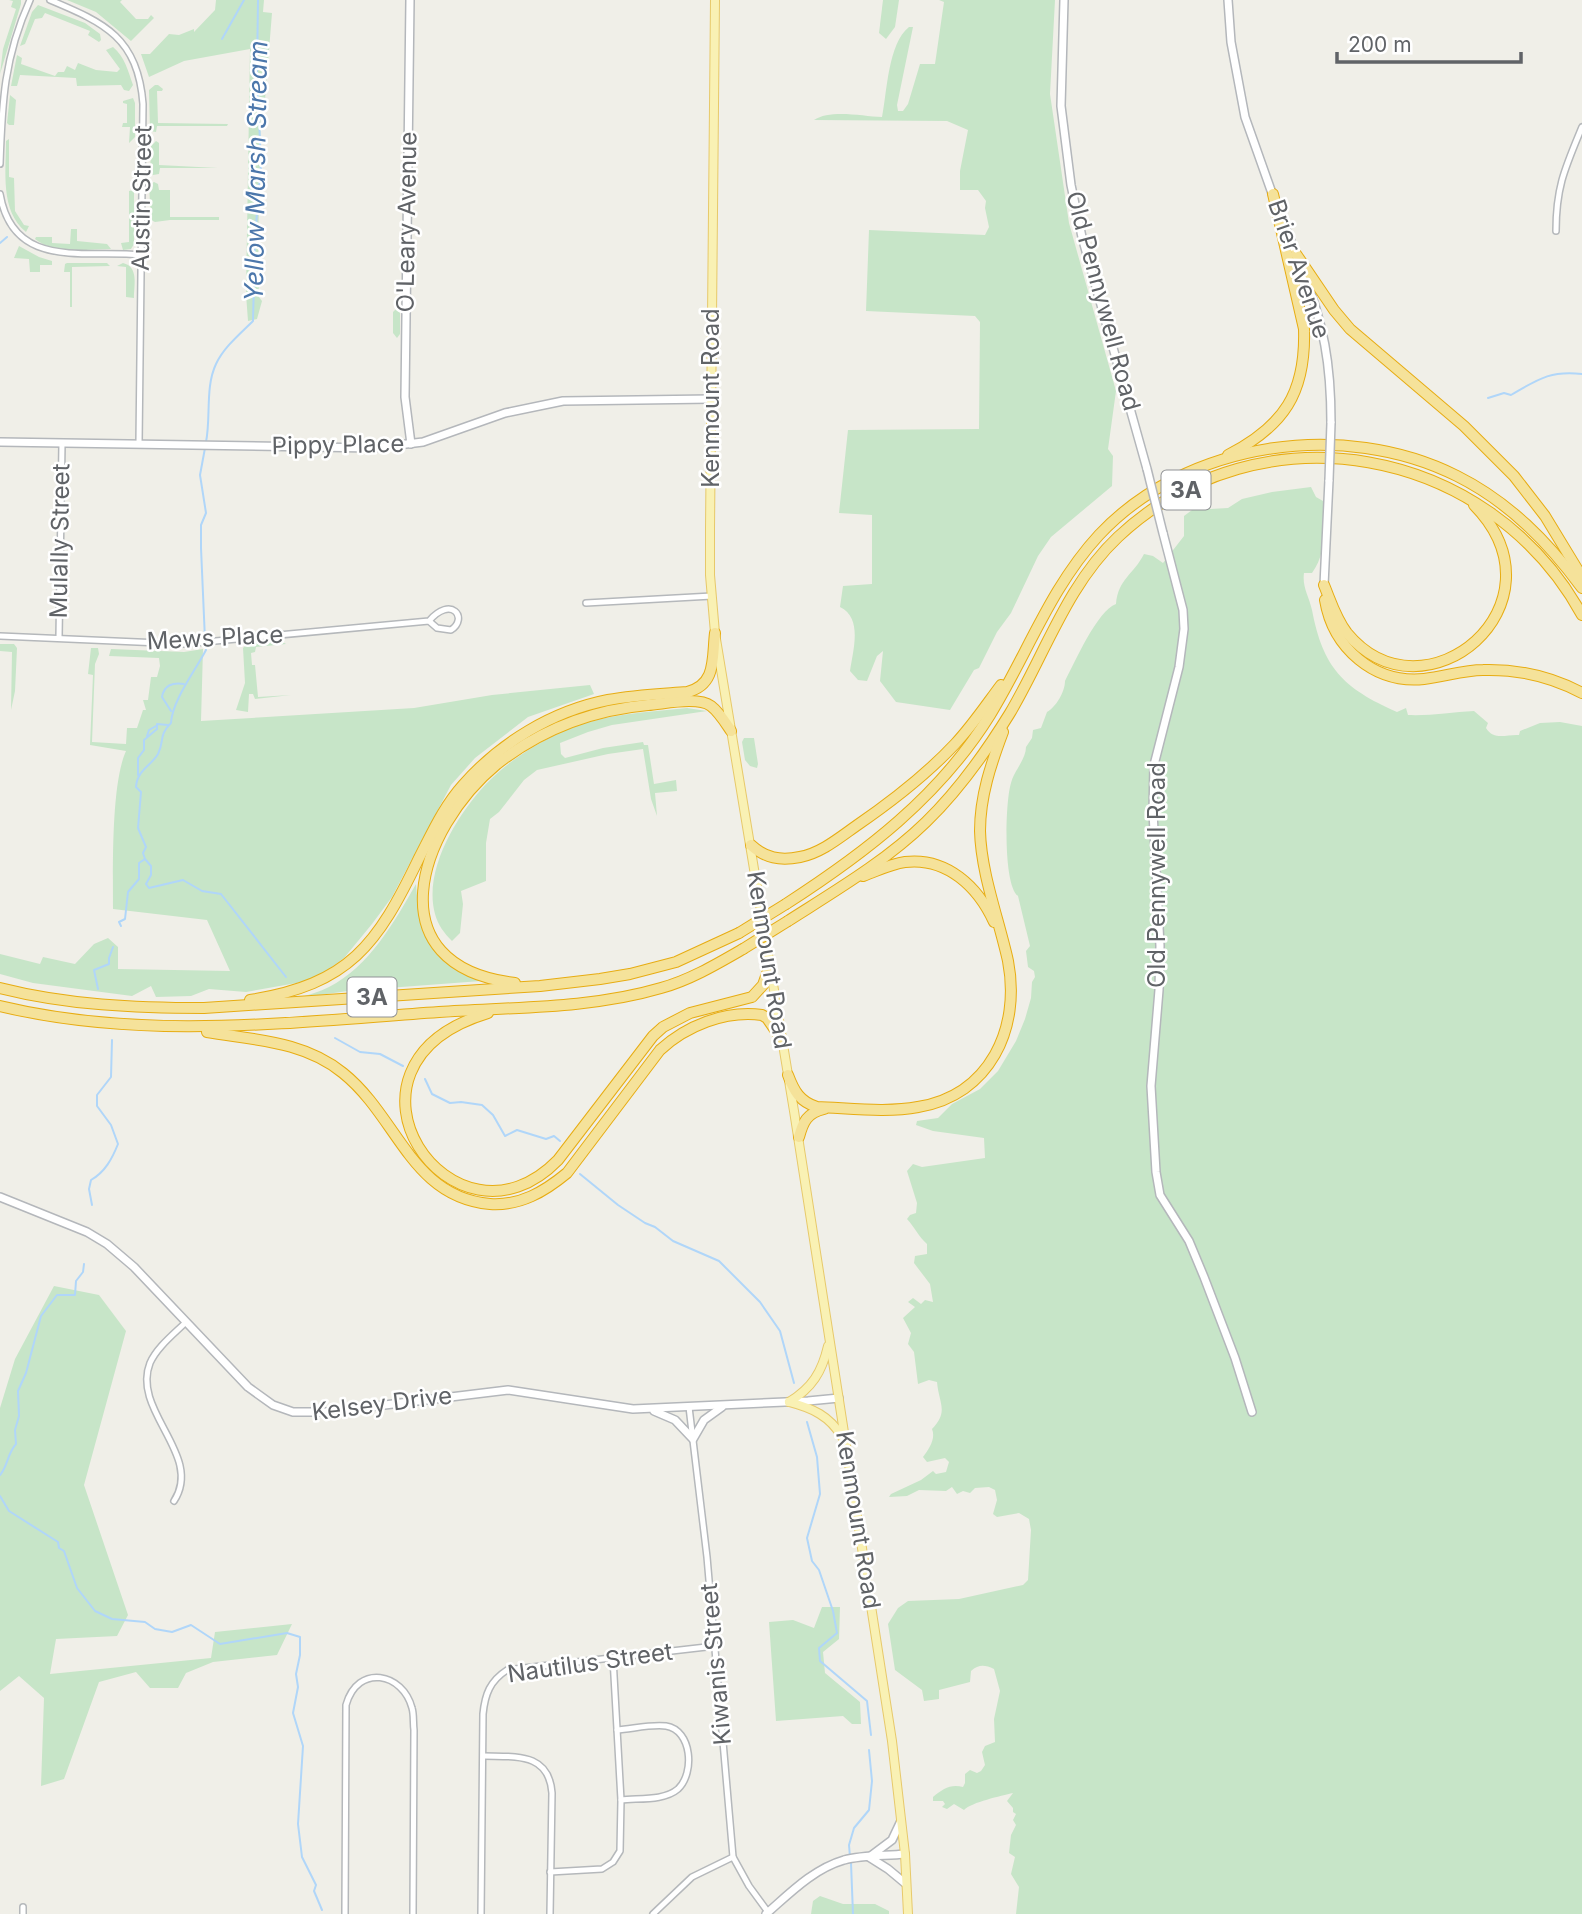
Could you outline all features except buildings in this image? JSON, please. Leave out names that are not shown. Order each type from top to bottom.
[{"type":"highway","points":[[1203,467],[1261,436],[1283,414],[1296,391],[1302,370],[1304,329],[1273,194]]},
{"type":"highway","points":[[1296,254],[1334,310],[1350,328],[1464,426],[1514,476],[1545,516],[1582,577]]},
{"type":"highway","name":"3A","points":[[0,988],[75,1002],[148,1008],[204,1008],[540,986],[600,979],[656,968],[694,955],[739,933],[786,904],[867,848],[942,781],[972,743],[991,713],[1056,593],[1076,562],[1101,533],[1159,488],[1203,467],[1247,454],[1306,446],[1363,448],[1416,459],[1458,476],[1508,509],[1551,548],[1582,588]]},
{"type":"highway","name":"3A","points":[[0,1006],[76,1020],[186,1028],[309,1023],[598,1000],[662,988],[712,967],[853,880],[927,821],[970,771],[1012,709],[1070,598],[1115,539],[1154,508],[1198,484],[1223,474],[1267,463],[1309,458],[1382,464],[1416,473],[1461,494],[1497,515],[1533,547],[1565,587],[1582,615]]},
{"type":"highway","points":[[1324,585],[1335,615],[1348,634],[1366,650],[1380,657],[1419,666],[1447,659],[1467,649],[1485,634],[1500,607],[1504,594],[1505,566],[1503,553],[1493,530],[1475,506],[1461,494]]},
{"type":"highway","points":[[1324,585],[1327,613],[1335,633],[1352,654],[1381,673],[1408,680],[1468,671],[1502,671],[1536,676],[1582,693]]},
{"type":"highway","points":[[204,1008],[280,995],[311,986],[334,973],[356,956],[381,928],[445,810],[463,785],[489,759],[516,738],[562,714],[604,700],[700,688],[709,678],[715,633]]},
{"type":"highway","points":[[751,845],[769,857],[809,855],[829,845],[900,796],[955,744],[1025,650]]},
{"type":"highway","points":[[540,986],[490,979],[464,969],[444,953],[429,931],[421,894],[426,868],[443,831],[458,807],[496,765],[519,748],[544,733],[598,712],[699,701],[712,707],[731,731]]},
{"type":"highway","points":[[788,1075],[795,1091],[804,1101],[817,1107],[917,1107],[945,1099],[979,1075],[1002,1042],[1011,1013],[1010,981],[982,849],[981,812],[989,773],[1012,709]]},
{"type":"highway","points":[[853,880],[887,866],[906,862],[940,866],[956,874],[981,898],[1005,949]]},
{"type":"highway","points":[[505,1008],[451,1027],[433,1040],[410,1073],[405,1093],[405,1114],[411,1135],[436,1170],[454,1181],[492,1191],[530,1183],[546,1173],[653,1036],[663,1027],[690,1013],[752,998],[763,985],[770,965]]},
{"type":"highway","points":[[186,1028],[286,1044],[326,1061],[343,1073],[373,1104],[432,1182],[457,1197],[495,1204],[534,1197],[567,1173],[660,1050],[691,1027],[726,1017],[762,1015],[782,1040]]},
{"type":"highway","points":[[799,1138],[803,1123],[810,1113],[837,1108]]},
{"type":"main road","name":"Kenmount Road","points":[[715,0],[710,529],[715,633],[799,1138],[890,1728],[905,1854],[908,1914]]},
{"type":"main road","points":[[789,1402],[803,1394],[817,1379],[830,1339]]},
{"type":"main road","points":[[789,1402],[808,1407],[825,1417],[846,1442]]},
{"type":"street","points":[[0,164],[3,89],[15,39],[30,0]]},
{"type":"street","name":"Austin Street","points":[[50,0],[103,25],[123,44],[137,69],[143,104],[139,443]]},
{"type":"street","name":"O'Leary Avenue","points":[[410,0],[405,384],[411,444]]},
{"type":"street","name":"Old Pennywell Road","points":[[1064,0],[1061,106],[1071,185],[1082,237],[1147,469],[1183,610],[1184,629],[1178,667],[1154,765],[1153,812],[1160,946],[1159,990],[1150,1086],[1156,1172],[1160,1195],[1189,1241],[1204,1277],[1235,1357],[1252,1412]]},
{"type":"street","name":"Brier Avenue","points":[[1228,0],[1231,41],[1245,117],[1322,326],[1329,358],[1331,423],[1324,585]]},
{"type":"street","points":[[1556,231],[1556,202],[1561,179],[1582,128]]},
{"type":"street","points":[[0,194],[3,208],[13,226],[26,239],[43,249],[69,254],[141,255]]},
{"type":"street","name":"Pippy Place","points":[[0,442],[373,448],[439,438],[505,413],[562,401],[712,399]]},
{"type":"street","name":"Mulally Street","points":[[59,638],[62,443]]},
{"type":"street","points":[[586,603],[712,596]]},
{"type":"street","name":"Mews Place","points":[[0,636],[166,645],[429,621],[444,630],[451,630],[459,621],[452,609],[444,608],[438,610],[429,621]]},
{"type":"street","name":"Kelsey Drive","points":[[0,1197],[87,1232],[107,1244],[134,1267],[248,1387],[273,1405],[293,1412],[327,1412],[508,1390],[624,1409],[839,1398]]},
{"type":"street","points":[[174,1501],[182,1486],[183,1472],[150,1395],[148,1372],[157,1352],[186,1322]]},
{"type":"street","points":[[650,1409],[675,1420],[693,1438],[704,1420],[725,1405]]},
{"type":"street","name":"Kiwanis Street","points":[[689,1407],[708,1557],[733,1857],[748,1886],[767,1913]]},
{"type":"street","name":"Nautilus Street","points":[[481,1914],[484,1701],[487,1690],[498,1675],[507,1670],[715,1646]]},
{"type":"street","points":[[550,1872],[597,1871],[613,1862],[621,1844],[613,1658]]},
{"type":"street","points":[[345,1914],[346,1705],[355,1687],[365,1678],[377,1677],[391,1681],[412,1706],[413,1914]]},
{"type":"street","points":[[617,1730],[665,1726],[674,1729],[685,1741],[689,1754],[688,1774],[680,1788],[667,1796],[621,1800]]},
{"type":"street","points":[[484,1756],[525,1757],[537,1762],[546,1772],[552,1793],[550,1914]]},
{"type":"street","points":[[869,1857],[887,1846],[901,1821]]},
{"type":"street","points":[[767,1913],[828,1866],[854,1858],[905,1854]]},
{"type":"street","points":[[653,1914],[692,1877],[733,1857]]},
{"type":"street","points":[[869,1857],[888,1868],[906,1884]]},
{"type":"green space","points":[[9,0],[21,0],[21,4],[0,74],[3,49],[16,9],[11,7],[13,1]]},
{"type":"green space","points":[[67,0],[122,0],[120,2],[136,19],[148,19],[151,15],[154,18],[131,41],[96,12]]},
{"type":"green space","points":[[216,0],[264,0],[263,12],[272,13],[265,100],[260,101],[258,273],[259,297],[262,301],[257,319],[248,321],[246,294],[250,49],[184,61],[149,77],[141,54],[150,54],[169,34],[179,35],[194,29],[194,32],[215,10]]},
{"type":"green space","points":[[883,0],[899,0],[895,27],[886,39],[879,33]]},
{"type":"green space","points":[[939,0],[1055,0],[1050,94],[1069,223],[1116,391],[1108,449],[1113,456],[1112,486],[1051,537],[1038,556],[1011,613],[997,632],[979,668],[974,670],[950,710],[896,702],[880,681],[883,651],[877,656],[867,681],[858,680],[850,671],[854,627],[852,619],[840,607],[843,586],[872,584],[872,515],[839,513],[848,430],[979,429],[980,322],[975,316],[866,311],[869,230],[985,235],[989,227],[986,201],[978,190],[960,190],[960,171],[968,130],[947,121],[814,120],[837,114],[882,117],[887,82],[897,44],[902,34],[909,27],[913,27],[897,105],[898,111],[903,111],[908,104],[920,64],[935,64],[944,2]]},
{"type":"green space","points":[[38,5],[85,23],[100,34],[101,40],[99,42],[88,35],[90,31],[45,13],[42,18],[35,19],[25,44],[20,46],[32,12]]},
{"type":"green space","points":[[113,47],[128,69],[133,85],[129,91],[124,90],[121,85],[77,86],[76,78],[20,75],[17,86],[11,86],[17,55],[22,58],[21,64],[55,76],[58,72],[64,72],[67,66],[75,70],[78,63],[96,70],[117,72],[120,69],[106,50]]},
{"type":"green space","points":[[155,85],[163,89],[157,91],[158,123],[228,124],[227,126],[157,126],[156,132],[150,131],[149,90]]},
{"type":"green space","points":[[10,95],[16,100],[14,125],[7,123]]},
{"type":"green space","points":[[133,98],[135,137],[129,143],[130,127],[122,127],[123,123],[127,123],[127,104],[123,101]]},
{"type":"green space","points":[[9,139],[9,177],[14,178],[15,211],[24,225],[29,226],[26,232],[12,213],[8,202],[5,165],[6,141]]},
{"type":"green space","points":[[156,141],[159,143],[159,165],[218,168],[160,168],[159,174],[153,175],[150,173],[151,146]]},
{"type":"green space","points":[[154,182],[158,184],[159,190],[170,190],[170,217],[219,217],[219,220],[151,220],[149,185]]},
{"type":"green space","points":[[134,190],[134,244],[131,249],[123,250],[121,243],[129,242],[129,191]]},
{"type":"green space","points":[[71,229],[77,229],[77,241],[107,244],[111,249],[61,249],[35,239],[52,237],[52,243],[70,244]]},
{"type":"green space","points":[[19,246],[52,261],[52,265],[40,265],[40,272],[30,272],[29,259],[14,258]]},
{"type":"green space","points":[[67,263],[107,263],[110,266],[72,267],[72,307],[70,272],[64,272]]},
{"type":"green space","points":[[123,263],[134,272],[134,298],[126,297],[126,267],[117,266]]},
{"type":"green space","points":[[396,309],[400,311],[400,334],[397,338],[393,333],[393,312]]},
{"type":"green space","points":[[1311,487],[1316,497],[1323,501],[1324,538],[1317,565],[1312,573],[1304,573],[1304,583],[1322,647],[1338,674],[1349,684],[1397,712],[1406,708],[1408,715],[1474,711],[1488,723],[1486,728],[1489,732],[1497,736],[1519,735],[1520,731],[1540,723],[1560,722],[1582,726],[1582,1914],[1016,1914],[1019,1887],[1011,1874],[1015,1857],[1009,1853],[1016,1814],[1007,1801],[1013,1793],[980,1802],[964,1810],[954,1804],[947,1809],[942,1807],[945,1804],[943,1801],[933,1801],[933,1797],[947,1788],[963,1787],[965,1774],[970,1770],[977,1773],[985,1765],[982,1752],[985,1746],[995,1742],[994,1719],[1000,1691],[994,1669],[979,1666],[971,1671],[970,1682],[939,1690],[939,1699],[924,1701],[922,1690],[895,1670],[888,1624],[898,1608],[908,1601],[959,1599],[1023,1585],[1028,1580],[1031,1530],[1029,1519],[1019,1513],[997,1517],[993,1514],[997,1500],[995,1490],[989,1487],[975,1488],[970,1493],[963,1491],[957,1494],[952,1487],[946,1491],[919,1490],[907,1496],[889,1497],[933,1471],[936,1474],[946,1472],[949,1462],[945,1458],[927,1462],[923,1457],[931,1444],[932,1429],[940,1417],[942,1407],[937,1382],[929,1380],[918,1384],[914,1352],[908,1344],[911,1333],[903,1318],[915,1307],[908,1302],[913,1298],[921,1304],[925,1300],[933,1302],[930,1284],[914,1263],[915,1256],[927,1254],[927,1244],[907,1219],[916,1213],[917,1203],[907,1171],[913,1164],[922,1167],[985,1158],[984,1138],[933,1131],[916,1125],[917,1121],[938,1118],[952,1104],[980,1089],[998,1071],[1016,1041],[1025,1019],[1035,977],[1034,971],[1028,967],[1026,951],[1030,946],[1018,896],[1010,876],[1007,842],[1009,793],[1033,730],[1041,728],[1047,712],[1059,699],[1065,681],[1094,626],[1101,616],[1116,604],[1123,582],[1144,554],[1163,563],[1184,536],[1184,516],[1192,510],[1228,508],[1242,499]]},
{"type":"green space","points":[[279,640],[286,644],[256,647],[255,652],[251,653],[258,697],[291,695],[255,699],[253,694],[249,694],[248,712],[236,710],[245,683],[243,648],[247,644]]},
{"type":"green space","points":[[0,644],[14,644],[17,648],[15,691],[11,710],[12,652],[0,651]]},
{"type":"green space","points":[[91,648],[98,648],[99,654],[95,664],[92,742],[126,744],[127,728],[137,728],[143,710],[146,710],[143,700],[148,700],[151,677],[157,677],[160,666],[159,658],[109,656],[111,649],[184,652],[203,649],[201,721],[414,708],[492,695],[590,685],[594,694],[528,717],[475,758],[451,785],[392,897],[344,958],[321,975],[308,981],[246,992],[209,989],[191,996],[156,997],[151,986],[132,996],[33,983],[0,974],[0,954],[40,964],[43,957],[75,964],[94,944],[108,938],[118,947],[118,969],[230,971],[207,920],[113,909],[115,805],[126,751],[90,745],[93,675],[88,674]]},
{"type":"green space","points":[[687,708],[707,711],[612,725],[560,743],[561,754],[565,758],[603,748],[643,742],[648,745],[654,784],[676,780],[677,791],[655,793],[657,816],[651,799],[643,749],[537,770],[524,780],[499,812],[490,819],[486,843],[486,881],[461,891],[463,904],[460,933],[452,941],[435,914],[434,879],[438,862],[454,827],[486,784],[523,753],[566,730],[610,717]]},
{"type":"green space","points":[[744,738],[754,738],[757,768],[750,766],[745,760],[742,742]]},
{"type":"green space","points":[[416,884],[421,919],[428,937],[453,963],[481,981],[348,991],[298,998],[329,987],[357,968],[390,928]]},
{"type":"green space","points":[[54,1286],[99,1295],[126,1331],[84,1485],[128,1615],[117,1636],[56,1639],[50,1674],[211,1658],[215,1632],[292,1624],[277,1655],[213,1662],[186,1673],[178,1688],[150,1688],[136,1672],[99,1682],[64,1779],[41,1786],[44,1698],[19,1676],[0,1691],[0,1408],[15,1359]]},
{"type":"green space","points":[[822,1607],[840,1607],[839,1639],[823,1652],[825,1673],[860,1702],[861,1724],[852,1724],[843,1716],[776,1721],[769,1622],[793,1620],[814,1628]]},
{"type":"green space","points":[[820,1896],[843,1904],[875,1904],[889,1911],[889,1914],[811,1914],[813,1901]]},
{"type":"waterway","points":[[222,39],[244,0]]},
{"type":"waterway","name":"Yellow Marsh Stream","points":[[206,442],[210,383],[216,364],[228,346],[253,321],[255,237],[261,165],[257,71],[258,0]]},
{"type":"waterway","points":[[0,243],[7,237]]},
{"type":"waterway","points":[[1488,398],[1504,393],[1511,395],[1552,375],[1582,374]]},
{"type":"waterway","name":"Yellow Marsh Stream","points":[[205,448],[200,475],[206,513],[201,525],[205,640]]},
{"type":"waterway","points":[[206,645],[206,650],[175,705],[171,723],[164,731],[158,754],[137,781],[136,787],[141,792],[138,828],[146,847],[143,853],[145,859],[151,866],[151,875],[146,884],[149,888],[183,880],[202,891],[221,894],[286,977]]},
{"type":"waterway","points":[[171,711],[162,697],[163,693],[170,685],[184,684]]},
{"type":"waterway","points":[[138,775],[138,758],[144,750],[144,740],[157,729],[157,724],[168,725]]},
{"type":"waterway","points":[[147,736],[149,730],[156,726]]},
{"type":"waterway","name":"Yellow Marsh Stream","points":[[121,926],[119,922],[125,919],[128,892],[139,879],[139,863],[145,859]]},
{"type":"waterway","name":"Yellow Marsh Stream","points":[[98,989],[94,970],[109,964],[113,947]]},
{"type":"waterway","points":[[335,1038],[360,1052],[380,1054],[403,1066]]},
{"type":"waterway","name":"Yellow Marsh Stream","points":[[92,1205],[89,1189],[91,1180],[108,1165],[118,1144],[111,1125],[97,1106],[97,1095],[111,1077],[112,1040]]},
{"type":"waterway","points":[[425,1079],[432,1094],[450,1103],[482,1105],[493,1115],[505,1136],[517,1130],[546,1139],[554,1136],[560,1141]]},
{"type":"waterway","points":[[580,1174],[618,1205],[673,1241],[719,1261],[760,1302],[780,1331],[794,1383]]},
{"type":"waterway","name":"Yellow Marsh Stream","points":[[0,1475],[16,1444],[18,1391],[26,1373],[41,1316],[57,1295],[75,1295],[76,1281],[83,1272],[84,1264]]},
{"type":"waterway","points":[[807,1422],[817,1457],[820,1494],[807,1538],[812,1561],[819,1570],[833,1611],[837,1633],[819,1648],[820,1661],[867,1701],[871,1735]]},
{"type":"waterway","points":[[0,1496],[9,1511],[58,1542],[59,1548],[64,1551],[77,1588],[95,1611],[112,1619],[145,1622],[155,1629],[172,1632],[191,1625],[220,1644],[287,1633],[300,1637],[296,1674],[298,1687],[293,1713],[303,1746],[298,1824],[302,1857],[316,1885],[314,1891],[322,1910]]},
{"type":"waterway","points":[[850,1857],[849,1845],[854,1828],[869,1810],[872,1781],[869,1750]]},
{"type":"waterway","points":[[851,1863],[853,1914]]}]
